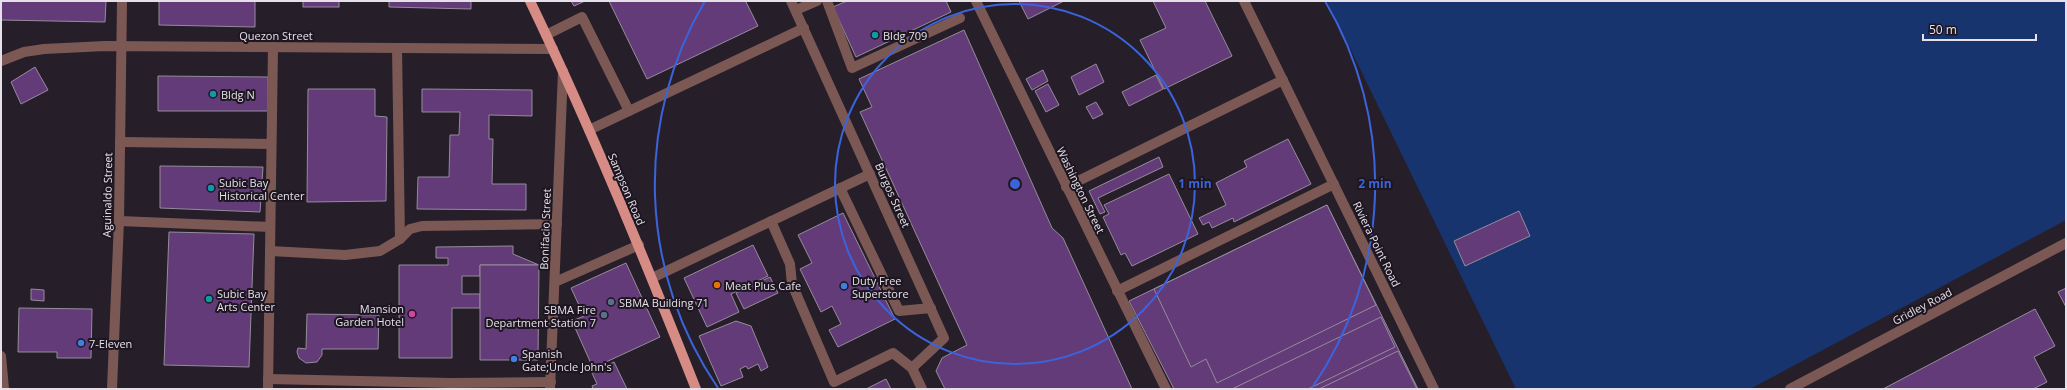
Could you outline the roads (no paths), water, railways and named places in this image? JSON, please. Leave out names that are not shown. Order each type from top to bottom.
[{"type":"main road","name":"Sampson Road","points":[[530,1],[563,70],[639,245],[696,389]]},
{"type":"street","name":"Aguinaldo Street","points":[[112,389],[119,221],[122,1]]},
{"type":"street","points":[[793,6],[817,1]]},
{"type":"street","points":[[828,1],[852,68],[960,18]]},
{"type":"street","name":"Washington Street","points":[[976,1],[1166,389]]},
{"type":"street","name":"Riviera Point Road","points":[[1244,1],[1434,389]]},
{"type":"street","name":"Burgos Street","points":[[793,6],[944,338],[912,368]]},
{"type":"street","points":[[546,35],[582,17],[629,111]]},
{"type":"street","points":[[589,130],[804,28]]},
{"type":"street","name":"Quezon Street","points":[[1,61],[24,52],[44,48],[122,46],[553,49]]},
{"type":"street","points":[[273,47],[268,384],[451,386],[550,385]]},
{"type":"street","points":[[397,48],[400,239]]},
{"type":"street","name":"Bonifacio Street","points":[[550,385],[563,70]]},
{"type":"street","points":[[1066,187],[1283,80]]},
{"type":"street","points":[[120,142],[272,144]]},
{"type":"street","points":[[652,278],[870,174]]},
{"type":"street","points":[[1117,290],[1334,184]]},
{"type":"street","points":[[840,188],[899,311],[931,308]]},
{"type":"street","points":[[119,221],[270,227]]},
{"type":"street","points":[[771,221],[790,264],[792,284],[834,382],[893,353],[912,368],[922,389]]},
{"type":"street","points":[[270,251],[345,255],[380,251],[400,239],[410,229],[422,226],[557,224]]},
{"type":"street","name":"Gridley Road","points":[[1790,389],[2066,243]]},
{"type":"street","points":[[554,282],[639,245]]},
{"type":"street","points":[[1,356],[4,389]]},
{"type":"water","points":[[1327,1],[2066,1],[2066,220],[1750,389],[1516,389]]},
{"type":"place","name":"Bldg 709","points":[[875,35]]},
{"type":"place","name":"Bldg N","points":[[213,94]]},
{"type":"place","name":"Subic Bay Historical Center","points":[[211,188]]},
{"type":"place","name":"Meat Plus Cafe","points":[[717,285]]},
{"type":"place","name":"Duty Free Superstore","points":[[844,286]]},
{"type":"place","name":"Subic Bay Arts Center","points":[[209,299]]},
{"type":"place","name":"SBMA Building 71","points":[[611,302]]},
{"type":"place","name":"Mansion Garden Hotel","points":[[412,314]]},
{"type":"place","name":"SBMA Fire Department Station 7","points":[[604,315]]},
{"type":"place","name":"7-Eleven","points":[[81,343]]},
{"type":"place","name":"Spanish Gate;Uncle John's","points":[[514,359]]}]
